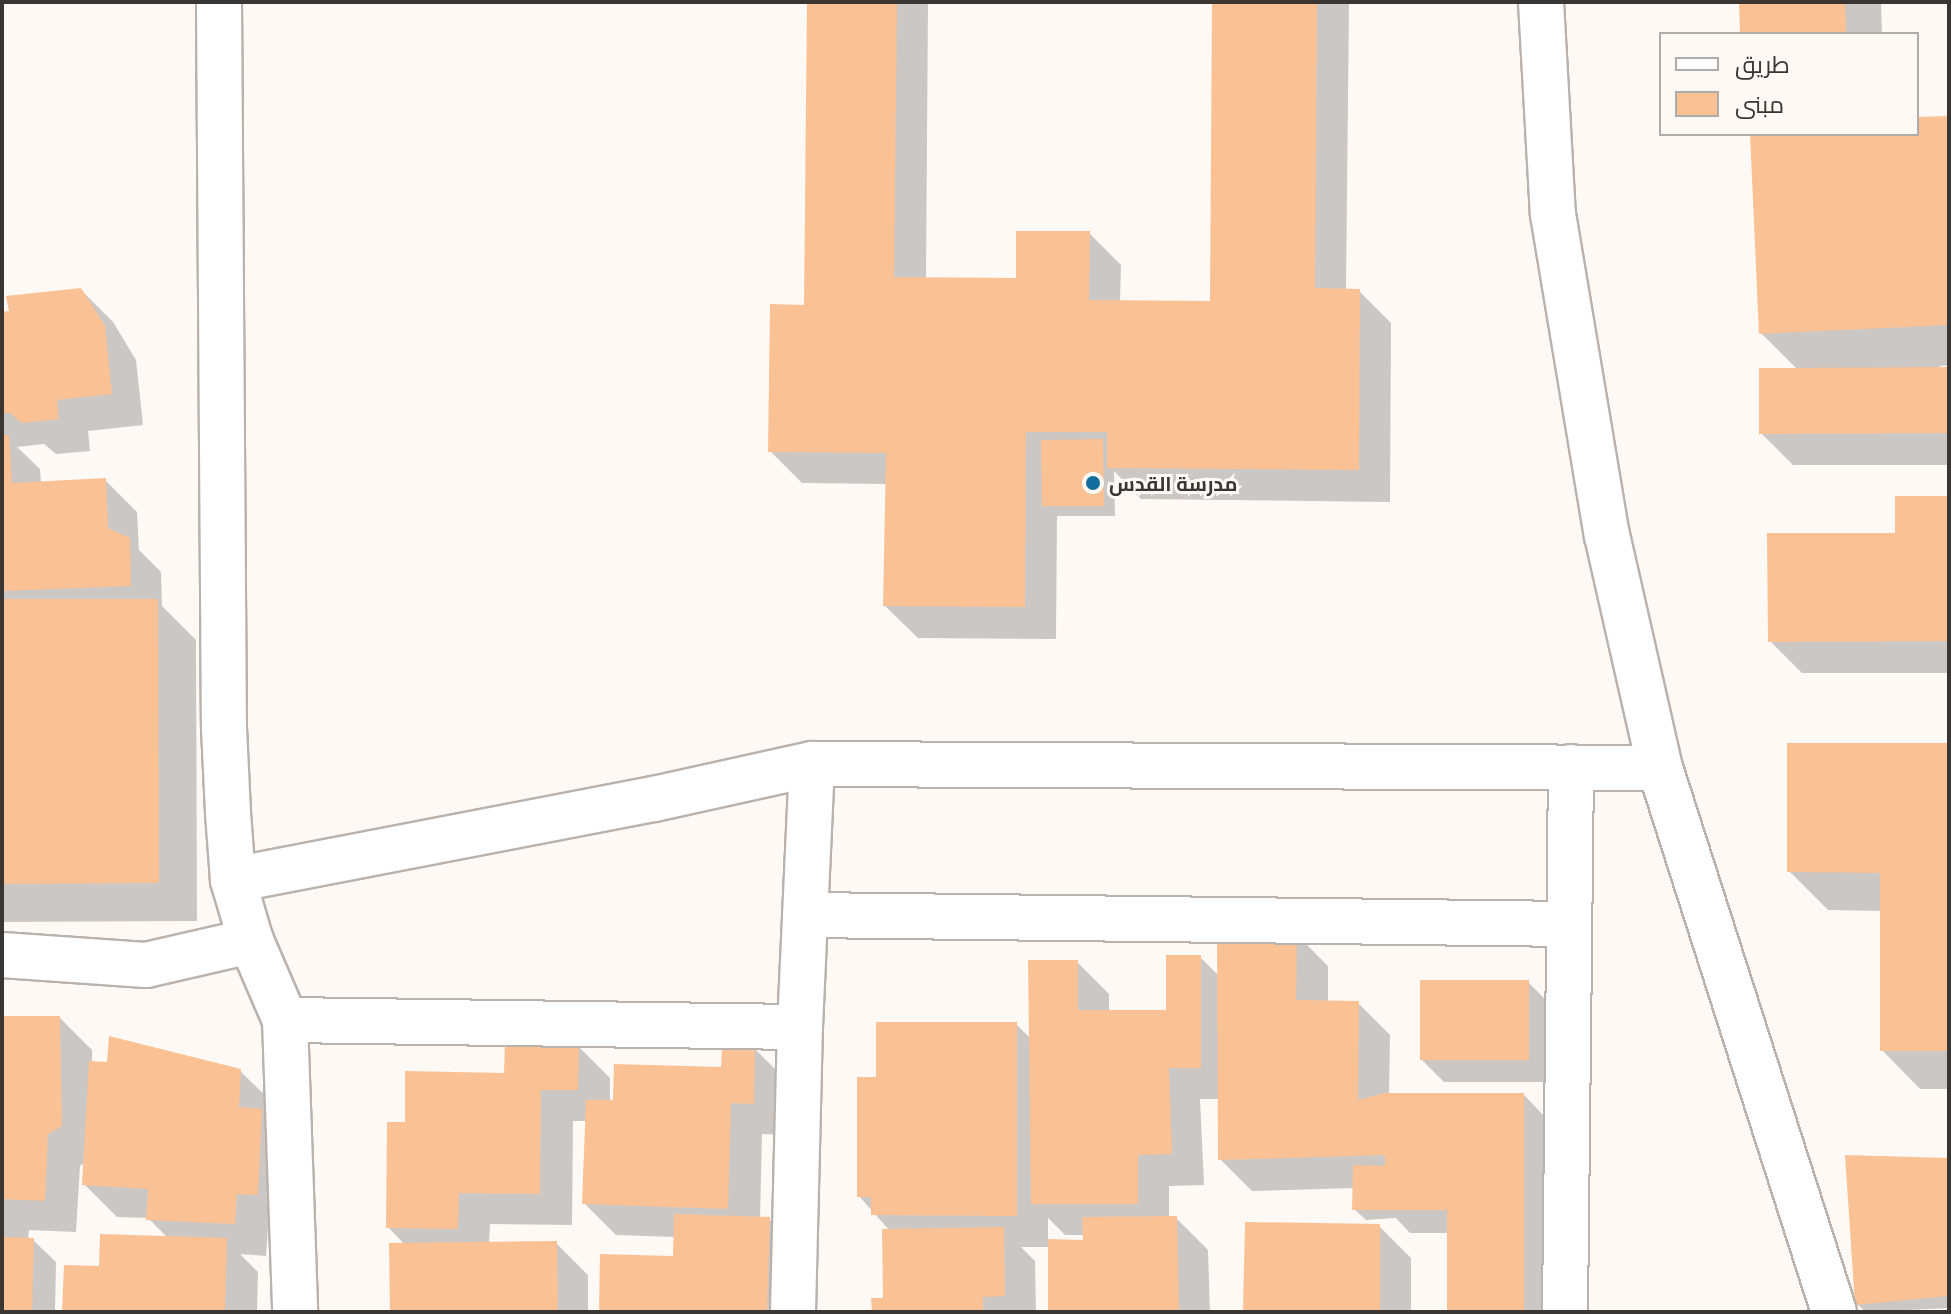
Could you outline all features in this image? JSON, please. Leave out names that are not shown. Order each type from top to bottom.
[{"type":"street","points":[[219,2],[224,728],[233,880],[251,941],[285,1020],[295,1312]]},
{"type":"street","points":[[1541,2],[1553,214],[1607,535],[1660,768],[1834,1312]]},
{"type":"street","points":[[233,880],[654,799],[812,764],[1660,768]]},
{"type":"street","points":[[793,1312],[800,1027],[812,764]]},
{"type":"street","points":[[1565,1312],[1571,767]]},
{"type":"street","points":[[805,915],[1569,924]]},
{"type":"street","points":[[2,955],[146,965],[251,941]]},
{"type":"street","points":[[285,1020],[800,1027]]},
{"type":"building","points":[[807,2],[897,2],[894,277],[1016,278],[1016,231],[1090,231],[1089,300],[1210,301],[1212,2],[1317,2],[1315,288],[1360,289],[1359,470],[1107,468],[1107,432],[1026,432],[1025,607],[883,606],[886,453],[768,452],[770,304],[804,305]]},
{"type":"building","points":[[1739,2],[1845,2],[1846,32],[1740,32]]},
{"type":"building","points":[[1949,116],[1949,325],[1759,334],[1750,136],[1919,136],[1919,117]]},
{"type":"building","points":[[81,288],[105,326],[112,394],[57,400],[59,419],[22,423],[10,413],[2,413],[2,312],[9,311],[6,296]]},
{"type":"building","points":[[1949,367],[1949,433],[1759,434],[1759,368]]},
{"type":"building","points":[[2,435],[9,435],[12,483],[106,478],[108,528],[130,538],[131,586],[2,591]]},
{"type":"building","points":[[1103,439],[1104,506],[1042,506],[1041,440]]},
{"type":"building","points":[[1895,496],[1949,496],[1949,641],[1768,642],[1767,533],[1895,533]]},
{"type":"building","points":[[2,599],[158,599],[159,883],[2,884]]},
{"type":"building","points":[[1787,743],[1949,743],[1949,1051],[1880,1051],[1880,873],[1787,872]]},
{"type":"building","points":[[1217,932],[1297,932],[1296,1000],[1359,1001],[1358,1100],[1385,1093],[1524,1093],[1524,1312],[1447,1312],[1447,1210],[1352,1210],[1353,1165],[1385,1166],[1385,1155],[1218,1160]]},
{"type":"building","points":[[1166,955],[1201,955],[1201,1068],[1169,1068],[1172,1154],[1138,1155],[1138,1204],[1031,1204],[1028,960],[1078,960],[1078,1010],[1166,1010]]},
{"type":"building","points":[[1420,980],[1529,980],[1529,1060],[1420,1060]]},
{"type":"building","points":[[2,1016],[60,1016],[62,1126],[48,1134],[45,1201],[2,1199]]},
{"type":"building","points":[[876,1022],[1017,1022],[1017,1216],[871,1215],[871,1197],[857,1197],[857,1077],[876,1077]]},
{"type":"building","points":[[109,1036],[241,1069],[239,1107],[262,1109],[258,1195],[237,1194],[235,1224],[146,1220],[148,1189],[82,1185],[89,1061],[107,1062]]},
{"type":"building","points":[[505,1043],[579,1044],[578,1090],[541,1090],[540,1194],[459,1193],[458,1229],[386,1228],[387,1122],[405,1122],[405,1071],[504,1073]]},
{"type":"building","points":[[722,1046],[755,1047],[754,1104],[731,1103],[728,1209],[582,1204],[586,1100],[613,1100],[614,1064],[721,1067]]},
{"type":"building","points":[[1845,1155],[1949,1158],[1948,1296],[1855,1305]]},
{"type":"building","points":[[674,1214],[770,1217],[767,1312],[599,1312],[600,1254],[673,1256]]},
{"type":"building","points":[[1177,1216],[1179,1312],[1048,1312],[1048,1239],[1083,1240],[1082,1217]]},
{"type":"building","points":[[1245,1222],[1380,1224],[1380,1312],[1243,1312]]},
{"type":"building","points":[[1004,1227],[1005,1296],[983,1297],[983,1312],[872,1312],[871,1298],[883,1298],[882,1229]]},
{"type":"building","points":[[100,1234],[227,1238],[225,1312],[62,1312],[64,1265],[99,1266]]},
{"type":"building","points":[[2,1237],[34,1238],[32,1312],[2,1312]]},
{"type":"building","points":[[557,1241],[558,1312],[390,1312],[389,1243]]},
{"type":"place","name":"مدرسة القدس","points":[[1093,483]]}]
